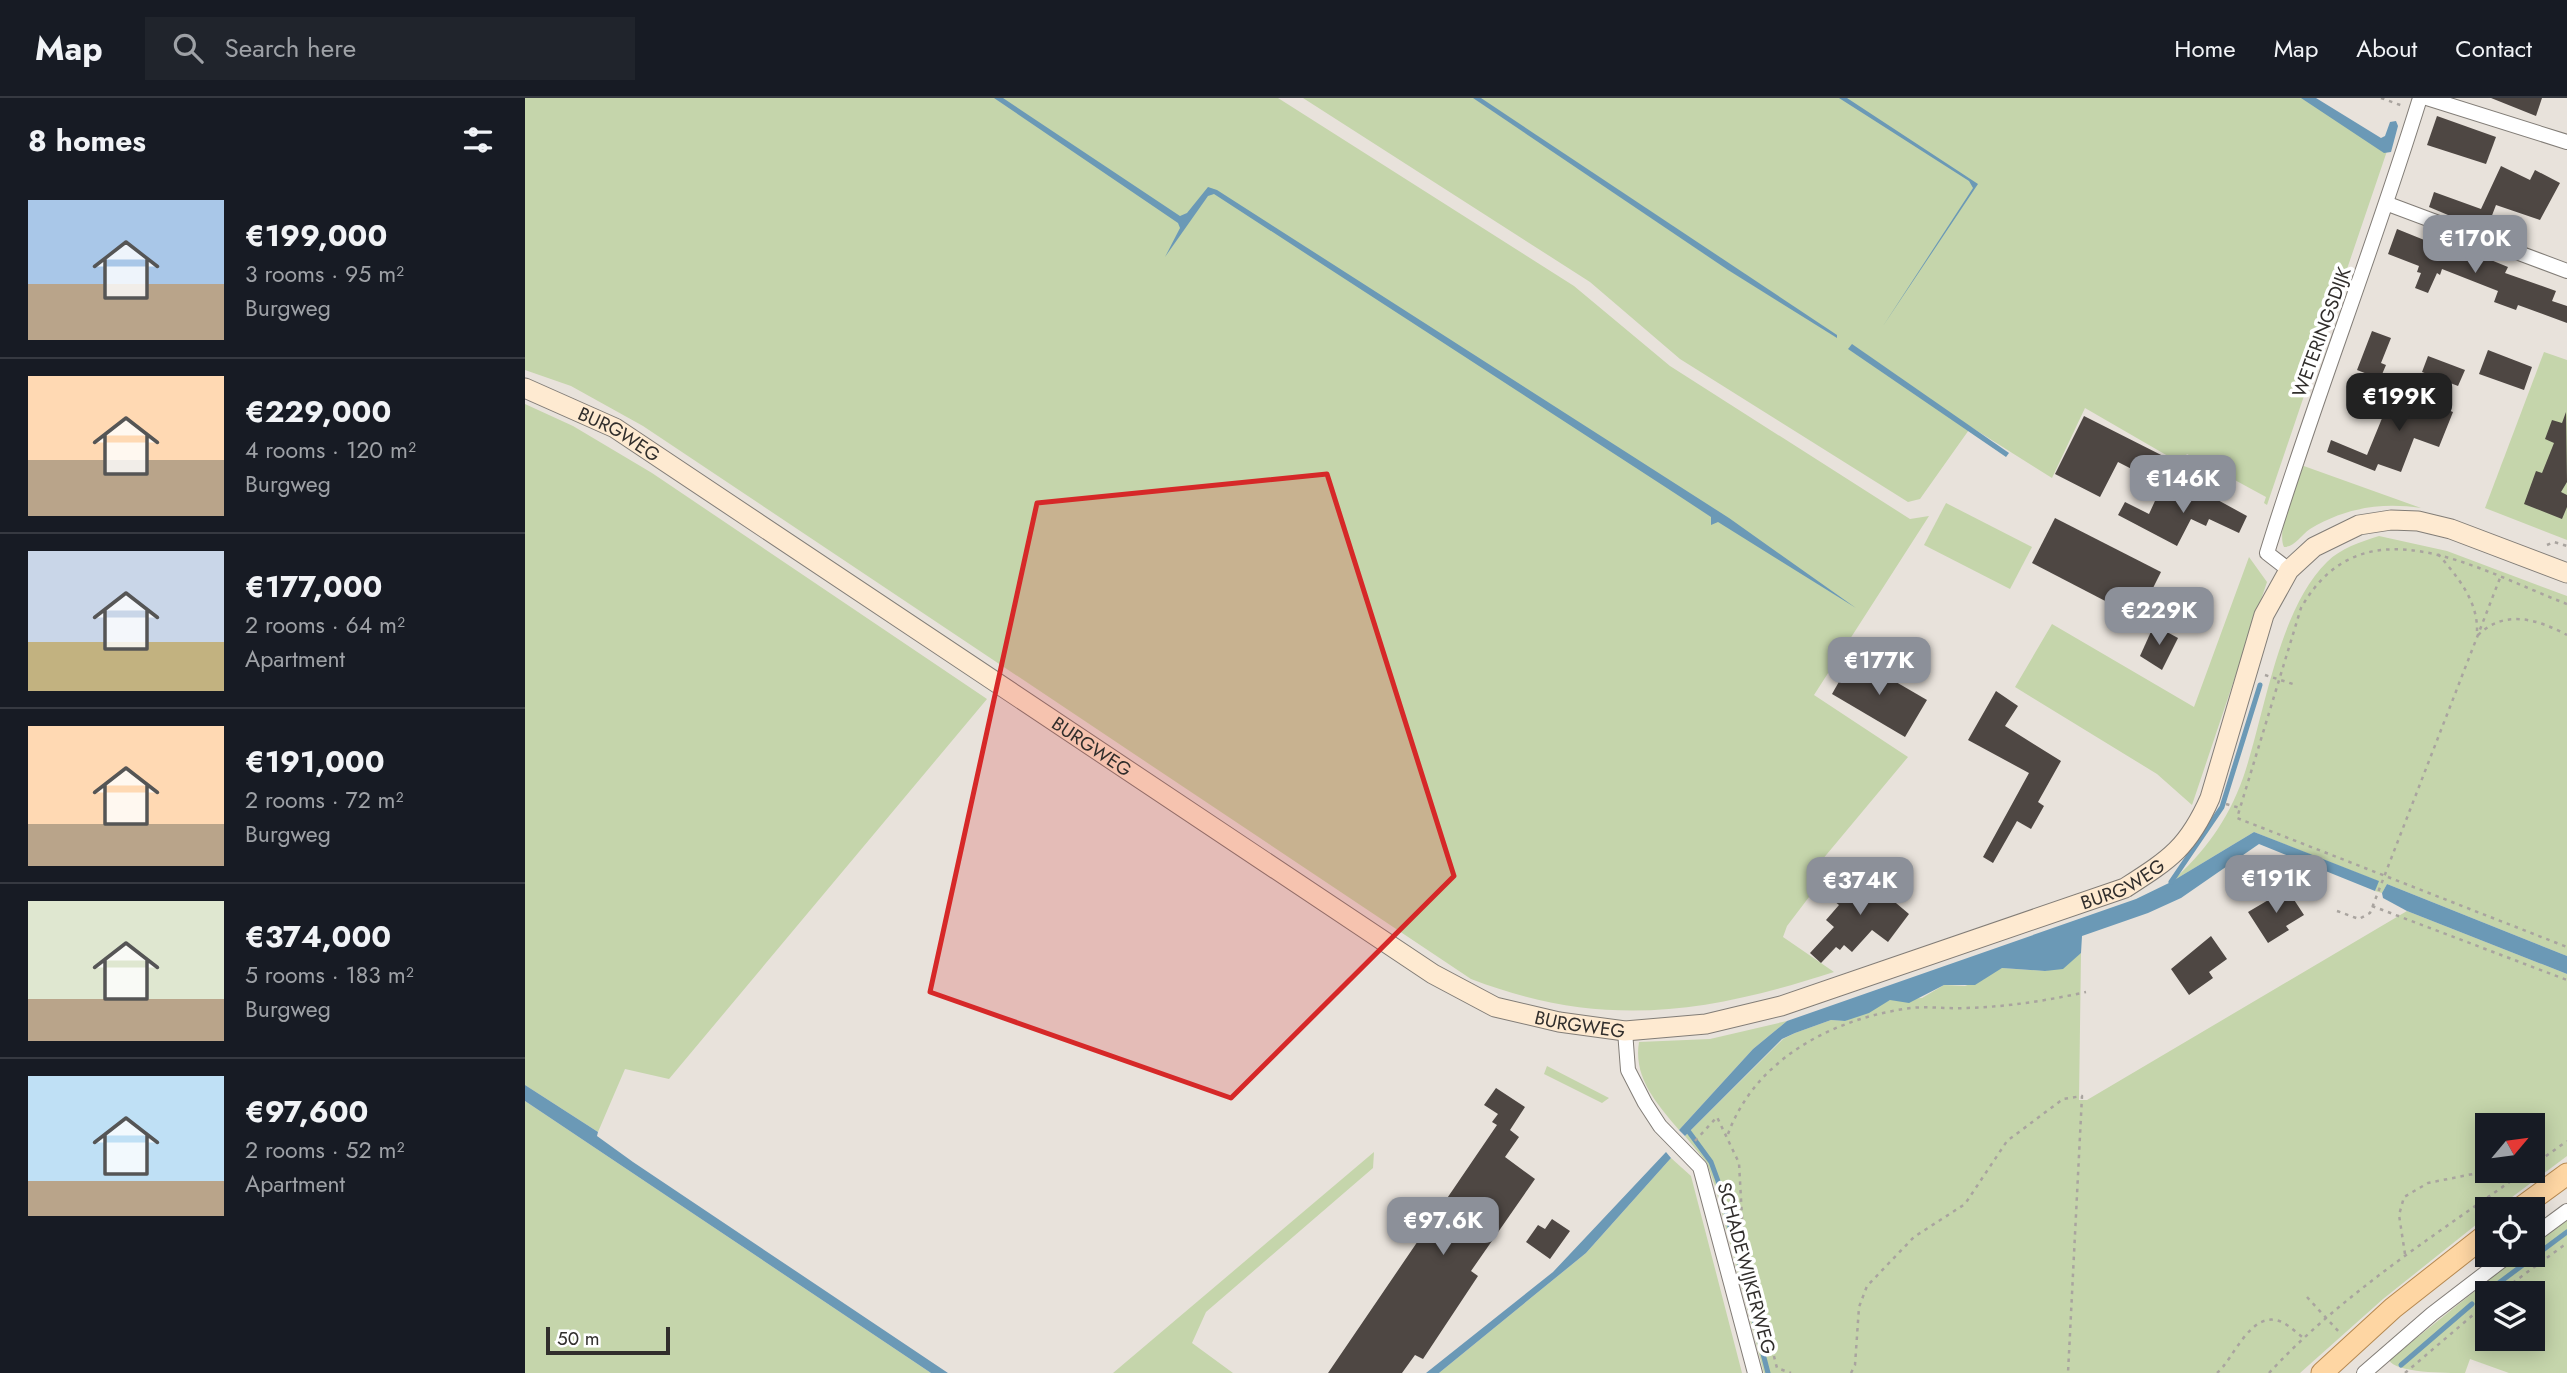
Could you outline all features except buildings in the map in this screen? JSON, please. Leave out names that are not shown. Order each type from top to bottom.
[{"type":"main road","name":"BURGWEG","points":[[525,388],[615,428],[1433,974],[1495,1007],[1559,1022],[1625,1031],[1706,1024],[1781,1006],[2126,888],[2175,856],[2198,825],[2210,798],[2264,615],[2289,570],[2314,547],[2344,530],[2375,522],[2404,520],[2451,529],[2567,573]]},
{"type":"main road","points":[[2535,1197],[2567,1174]]},
{"type":"main road","points":[[2322,1373],[2393,1308],[2475,1243]]},
{"type":"street","points":[[2427,98],[2567,142]]},
{"type":"street","name":"WETERINGSDIJK","points":[[2289,570],[2267,553],[2294,467],[2388,204],[2418,104]]},
{"type":"street","points":[[2388,204],[2567,271]]},
{"type":"street","name":"SCHADEWIJKERWEG","points":[[1625,1031],[1628,1070],[1645,1103],[1660,1126],[1700,1167],[1755,1373]]},
{"type":"street","points":[[2545,1227],[2567,1211]]},
{"type":"street","points":[[2364,1373],[2432,1314],[2493,1267]]},
{"type":"path","points":[[2381,98],[2418,104]]},
{"type":"path","points":[[2537,550],[2554,541],[2567,546]]},
{"type":"path","points":[[2567,604],[2438,554],[2389,548],[2366,551],[2335,565],[2314,585],[2301,608],[2237,818],[2567,947]]},
{"type":"path","points":[[2438,554],[2463,585],[2477,619],[2476,636]]},
{"type":"path","points":[[2337,911],[2359,919],[2370,913],[2500,578]]},
{"type":"path","points":[[2476,636],[2489,624],[2512,618],[2538,620],[2567,635]]},
{"type":"path","points":[[2247,670],[2296,685]]},
{"type":"path","points":[[2225,804],[2240,808]]},
{"type":"path","points":[[2372,906],[2567,980]]},
{"type":"path","points":[[1728,1134],[1737,1109],[1757,1082],[1784,1055],[1858,1021],[1911,1008],[2035,1004],[2086,992]]},
{"type":"path","points":[[1851,1373],[1855,1365],[1859,1307],[1867,1286],[1914,1237],[1965,1204],[2007,1141],[2063,1099],[2082,1096],[2068,1373]]},
{"type":"path","points":[[1697,1139],[1717,1117],[1728,1134],[1739,1163],[1743,1235],[1779,1373]]},
{"type":"path","points":[[2545,1157],[2567,1141]]},
{"type":"path","points":[[2406,1254],[2399,1215],[2404,1197],[2428,1183],[2475,1174]]},
{"type":"path","points":[[2269,1373],[2327,1319],[2406,1254],[2509,1183]]},
{"type":"path","points":[[2515,1281],[2567,1243]]},
{"type":"path","points":[[2307,1297],[2327,1319]]},
{"type":"path","points":[[2405,1373],[2475,1313]]},
{"type":"path","points":[[2217,1373],[2228,1364],[2242,1337],[2265,1322],[2281,1321],[2305,1339]]},
{"type":"path","points":[[1777,1368],[1791,1373]]},
{"type":"highlighted area","points":[[1327,474],[1454,876],[1231,1098],[930,992],[1037,503]]},
{"type":"green space","points":[[525,98],[1278,98],[1574,286],[1670,366],[1910,519],[1929,516],[1814,695],[1908,757],[1822,860],[1825,876],[1787,926],[1783,937],[1834,972],[1741,998],[1653,1010],[1609,1010],[1565,1005],[1519,995],[1471,979],[643,426],[571,386],[525,370]]},
{"type":"green space","points":[[1303,98],[2307,98],[2387,151],[2267,505],[2264,503],[2266,497],[2187,454],[2180,463],[2085,408],[2052,478],[1971,427],[1920,499],[1908,502],[1680,359],[1590,282]]},
{"type":"green space","points":[[2544,352],[2567,360],[2567,540],[2485,508]]},
{"type":"green space","points":[[525,404],[573,426],[652,473],[987,699],[669,1079],[625,1069],[598,1132],[525,1085]]},
{"type":"green space","points":[[2301,465],[2421,508],[2364,508],[2323,522],[2284,547],[2282,540],[2285,519]]},
{"type":"green space","points":[[1946,503],[2032,547],[2010,589],[1924,545]]},
{"type":"green space","points":[[2379,536],[2447,551],[2567,596],[2567,956],[2387,884],[2382,893],[2375,891],[2378,881],[2254,832],[2171,882],[2214,835],[2237,793],[2285,635],[2310,582],[2338,553]]},
{"type":"green space","points":[[2249,557],[2267,582],[2192,805],[2157,774],[2015,687],[2052,624],[2194,707]]},
{"type":"green space","points":[[2407,911],[2567,974],[2567,1156],[2545,1172],[2545,1113],[2475,1113],[2475,1183],[2531,1183],[2512,1197],[2475,1197],[2475,1226],[2383,1299],[2300,1373],[1764,1373],[1715,1186],[1707,1163],[1685,1136],[1783,1039],[1831,1020],[1845,1021],[1890,1000],[1922,998],[1944,985],[1965,986],[2002,968],[2046,971],[2081,953],[2079,1100],[2087,1100]]},
{"type":"green space","points":[[1787,1021],[1753,1049],[1679,1130],[1655,1100],[1643,1079],[1638,1055],[1639,1042],[1710,1039]]},
{"type":"green space","points":[[1547,1066],[1609,1098],[1602,1103],[1544,1074]]},
{"type":"green space","points":[[525,1101],[931,1373],[525,1373]]},
{"type":"green space","points":[[1374,1152],[1373,1168],[1206,1312],[1192,1343],[1233,1373],[1113,1373]]},
{"type":"green space","points":[[1671,1158],[1691,1176],[1742,1373],[1439,1373],[1586,1253]]},
{"type":"green space","points":[[2567,1219],[2567,1373],[2509,1373],[2470,1359],[2465,1373],[2434,1372],[2401,1368],[2389,1360],[2475,1291],[2475,1351],[2545,1351],[2545,1281],[2488,1281],[2505,1267],[2545,1267],[2545,1235]]},
{"type":"water","points":[[994,98],[1003,98],[1180,216],[1187,213],[1208,187],[1217,190],[1729,518],[1856,608],[1718,522],[1711,525],[1711,517],[1214,194],[1208,196],[1165,257],[1180,228],[1178,223]]},
{"type":"water","points":[[1473,98],[1481,98],[1837,335],[1837,338],[1728,270]]},
{"type":"water","points":[[1839,98],[1847,98],[1978,184],[1883,326],[1973,188],[1969,181]]},
{"type":"water","points":[[2301,98],[2316,98],[2381,138],[2385,136],[2390,122],[2396,121],[2398,126],[2391,152],[2384,153]]},
{"type":"water","points":[[1852,344],[2009,453],[2006,457],[1848,349]]},
{"type":"water","points":[[2254,832],[2379,881],[2375,891],[2259,844],[2181,898],[2148,913],[2082,936],[2081,953],[2063,969],[2045,971],[2002,968],[1975,985],[1944,985],[1909,1003],[1890,1000],[1869,1013],[1845,1021],[1831,1020],[1782,1039],[1685,1136],[1679,1130],[1753,1049],[1787,1021],[2136,899],[2171,882]]},
{"type":"water","points":[[2387,884],[2567,956],[2567,974],[2407,911],[2383,898],[2382,893]]},
{"type":"water","points":[[525,1085],[598,1132],[597,1136],[633,1162],[948,1373],[931,1373],[525,1101]]},
{"type":"water","points":[[1666,1152],[1671,1158],[1586,1253],[1439,1373],[1426,1373],[1553,1272]]},
{"type":"waterway","points":[[2171,882],[2222,807],[2260,685]]},
{"type":"waterway","points":[[1689,1132],[1711,1162],[1718,1181],[1768,1373]]},
{"type":"waterway","points":[[2501,1281],[2567,1232]]},
{"type":"waterway","points":[[2401,1365],[2472,1304]]}]
